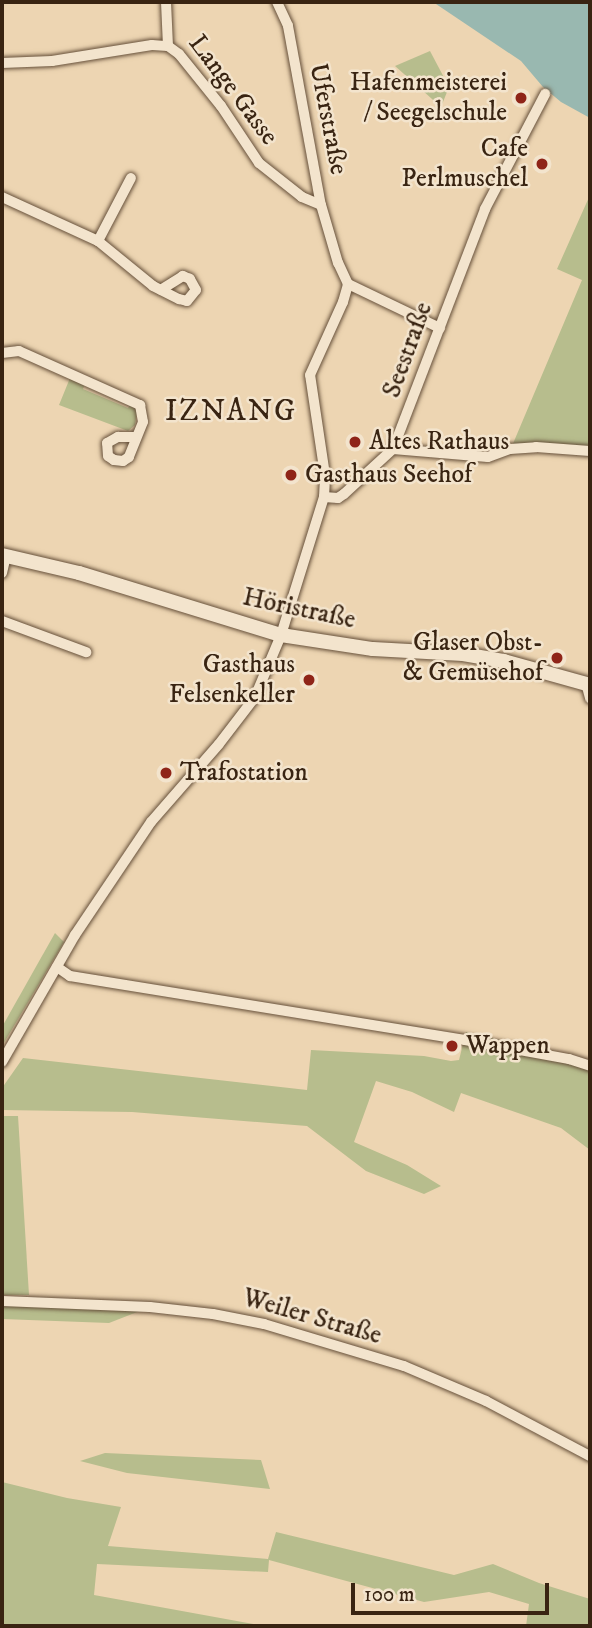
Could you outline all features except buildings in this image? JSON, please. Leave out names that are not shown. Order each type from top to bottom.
[{"type":"main road","name":"Höristraße","points":[[4,556],[79,573],[281,635],[373,649],[463,654],[504,661],[589,689]]},
{"type":"street","name":"Lange Gasse","points":[[166,2],[168,46],[179,54],[221,106],[259,163],[302,197],[321,205]]},
{"type":"street","name":"Uferstraße","points":[[277,2],[288,26],[321,205]]},
{"type":"street","points":[[2,63],[52,61],[152,45],[168,46]]},
{"type":"street","name":"Seestraße","points":[[324,497],[338,498],[344,494],[393,449],[485,209],[545,94]]},
{"type":"street","points":[[98,241],[131,178]]},
{"type":"street","points":[[2,197],[98,241],[161,290]]},
{"type":"street","points":[[321,205],[338,263],[348,284],[440,328]]},
{"type":"street","points":[[2,1062],[57,967],[151,822],[219,744],[255,697],[281,635],[324,497],[325,475],[310,374],[343,302],[348,284]]},
{"type":"street","points":[[2,353],[19,351],[134,400],[140,405],[144,417],[135,437]]},
{"type":"street","points":[[393,449],[488,457],[510,449],[536,447],[590,452]]},
{"type":"street","points":[[2,573],[4,556]]},
{"type":"street","points":[[2,621],[86,652]]},
{"type":"street","points":[[57,967],[70,976],[465,1040],[569,1059],[590,1066]]},
{"type":"street","name":"Weiler Straße","points":[[2,1301],[150,1307],[214,1314],[264,1324],[404,1366],[486,1401],[590,1456]]},
{"type":"green space","points":[[430,51],[449,87],[441,107],[395,66]]},
{"type":"green space","points":[[590,195],[590,447],[557,444],[512,446],[582,280],[557,269]]},
{"type":"green space","points":[[70,378],[85,384],[83,389],[128,408],[131,403],[137,411],[135,425],[128,431],[59,405]]},
{"type":"green space","points":[[55,933],[64,942],[2,1046],[2,1027]]},
{"type":"green space","points":[[466,1032],[590,1061],[590,1150],[561,1128],[461,1093],[454,1112],[412,1092],[376,1081],[354,1142],[407,1165],[441,1186],[424,1194],[366,1171],[307,1126],[132,1112],[2,1110],[2,1088],[23,1058],[307,1090],[311,1050],[424,1056],[451,1061],[459,1060]]},
{"type":"green space","points":[[2,1116],[18,1116],[29,1295],[2,1295]]},
{"type":"green space","points":[[2,1301],[150,1307],[109,1323],[2,1319]]},
{"type":"green space","points":[[105,1453],[261,1460],[270,1489],[127,1473],[80,1461]]},
{"type":"green space","points":[[2,1482],[67,1498],[121,1507],[108,1546],[268,1559],[276,1532],[454,1575],[493,1564],[539,1583],[590,1599],[590,1626],[526,1626],[529,1604],[489,1592],[424,1602],[269,1560],[268,1572],[97,1564],[94,1595],[264,1626],[2,1626]]},
{"type":"water","points":[[433,2],[590,2],[590,118],[561,102],[543,87],[521,61]]},
{"type":"place","name":"Hafenmeisterei / Seegelschule","points":[[521,98]]},
{"type":"place","name":"Cafe Perlmuschel","points":[[542,164]]},
{"type":"place","name":"Altes Rathaus","points":[[355,442]]},
{"type":"place","name":"Gasthaus Seehof","points":[[291,475]]},
{"type":"place","name":"Glaser Obst- & Gemüsehof","points":[[557,658]]},
{"type":"place","name":"Gasthaus Felsenkeller","points":[[309,680]]},
{"type":"place","name":"Trafostation","points":[[166,773]]},
{"type":"place","name":"Wappen","points":[[452,1046]]},
{"type":"district","name":"IZNANG","points":[[231,412]]}]
